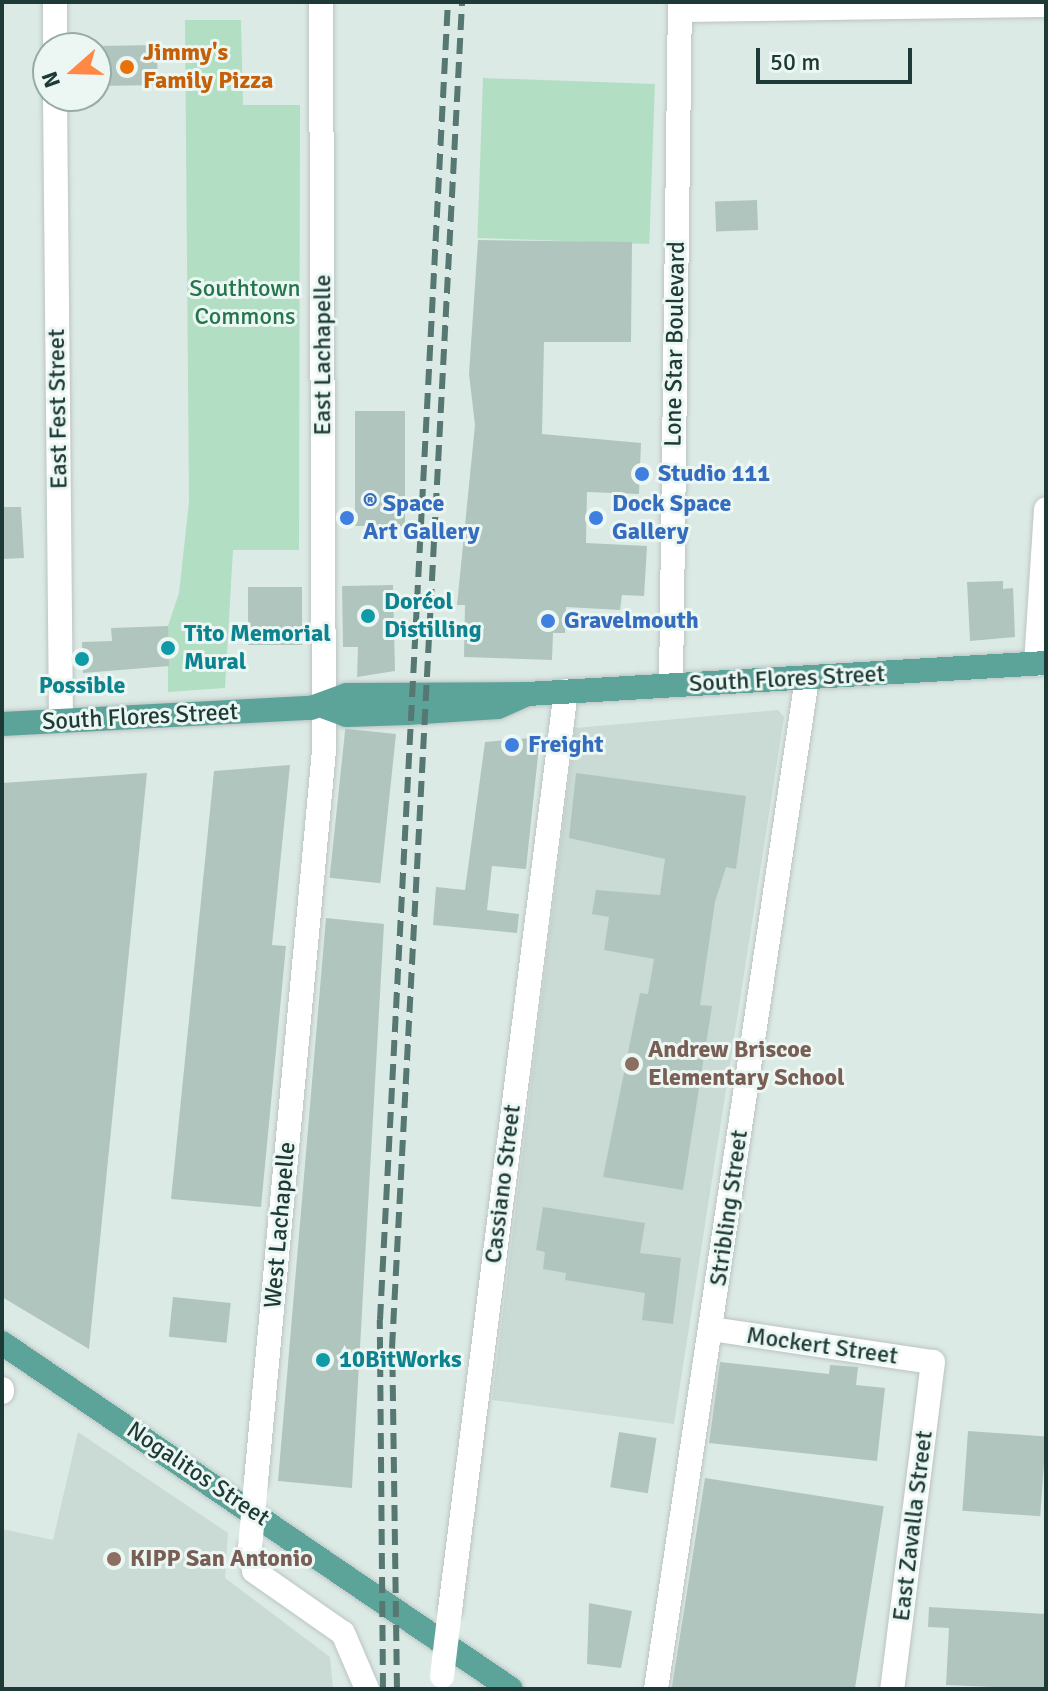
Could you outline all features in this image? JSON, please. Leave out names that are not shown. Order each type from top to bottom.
[{"type":"main road","name":"South Flores Street","points":[[2,724],[325,707],[347,715],[407,713],[498,707],[527,694],[1041,663]]},
{"type":"main road","name":"Nogalitos Street","points":[[2,1343],[511,1689]]},
{"type":"street","points":[[55,2],[55,32]]},
{"type":"street","name":"East Lachapelle","points":[[321,2],[325,707]]},
{"type":"street","points":[[680,6],[1046,5]]},
{"type":"street","name":"Lone Star Boulevard","points":[[671,685],[680,6]]},
{"type":"street","name":"East Fest Street","points":[[55,112],[61,721]]},
{"type":"street","points":[[1041,663],[1046,509]]},
{"type":"street","name":"Stribling Street","points":[[656,1689],[807,679]]},
{"type":"street","name":"Cassiano Street","points":[[444,1683],[450,1610],[566,691]]},
{"type":"street","name":"West Lachapelle","points":[[325,707],[250,1548],[254,1571],[343,1633],[367,1689]]},
{"type":"street","name":"Mockert Street","points":[[711,1329],[933,1362]]},
{"type":"street","name":"East Zavalla Street","points":[[892,1689],[933,1362]]},
{"type":"shaded area","name":"Andrew Briscoe Elementary School","points":[[778,710],[784,717],[674,1424],[492,1400],[575,728]]},
{"type":"shaded area","name":"KIPP San Antonio","points":[[78,1432],[228,1533],[225,1578],[330,1657],[333,1689],[2,1689],[2,1529],[53,1540]]},
{"type":"green space","name":"Southtown Commons","points":[[185,20],[241,20],[243,105],[300,105],[299,550],[233,550],[225,688],[168,692],[168,626],[179,593],[189,502]]},
{"type":"green space","points":[[483,78],[655,84],[649,244],[477,238]]},
{"type":"building","name":"Jimmy's Family Pizza","points":[[157,45],[158,85],[112,86],[112,46]]},
{"type":"building","points":[[757,200],[758,230],[716,231],[715,201]]},
{"type":"building","points":[[478,240],[632,242],[631,342],[544,342],[542,434],[641,443],[639,494],[587,492],[586,543],[647,546],[644,596],[622,595],[620,610],[566,607],[565,633],[553,633],[552,660],[464,657],[465,605],[457,605],[475,425],[469,374]]},
{"type":"building","points":[[355,411],[405,411],[405,526],[355,526]]},
{"type":"building","points":[[2,507],[21,507],[24,558],[2,559]]},
{"type":"building","points":[[1003,581],[1003,589],[1013,588],[1015,637],[970,641],[967,582]]},
{"type":"building","name":"Dorćol Distilling","points":[[393,585],[395,671],[357,677],[358,647],[343,647],[342,586]]},
{"type":"building","points":[[248,587],[302,587],[302,645],[248,645]]},
{"type":"building","points":[[168,626],[169,666],[83,673],[82,642],[112,641],[111,628]]},
{"type":"building","points":[[345,729],[396,734],[380,883],[330,878]]},
{"type":"building","points":[[540,737],[526,869],[492,866],[487,910],[519,914],[517,933],[433,925],[436,887],[465,890],[485,742]]},
{"type":"building","points":[[290,765],[272,945],[286,946],[261,1207],[171,1199],[214,771]]},
{"type":"building","points":[[147,773],[89,1349],[2,1297],[2,783]]},
{"type":"building","points":[[576,773],[746,796],[736,869],[726,867],[715,902],[700,1005],[712,1006],[683,1190],[603,1177],[640,993],[648,994],[654,959],[604,950],[609,917],[592,914],[596,890],[660,895],[665,859],[569,838]]},
{"type":"building","points":[[326,918],[384,924],[352,1488],[278,1481]]},
{"type":"building","points":[[543,1207],[645,1223],[640,1253],[681,1258],[673,1324],[642,1320],[645,1293],[565,1280],[566,1273],[543,1269],[545,1252],[536,1250]]},
{"type":"building","points":[[173,1297],[231,1303],[227,1343],[169,1337]]},
{"type":"building","points":[[720,1362],[829,1374],[830,1365],[858,1367],[856,1385],[885,1388],[877,1461],[709,1443]]},
{"type":"building","points":[[968,1431],[1046,1436],[1040,1516],[962,1511]]},
{"type":"building","points":[[619,1432],[657,1438],[648,1493],[610,1487]]},
{"type":"building","points":[[705,1478],[884,1506],[855,1689],[672,1688]]},
{"type":"building","points":[[589,1603],[632,1611],[621,1668],[587,1664]]},
{"type":"building","points":[[929,1607],[1046,1614],[1046,1689],[946,1685],[949,1628],[928,1627]]},
{"type":"railway","points":[[383,1689],[380,1320],[448,2]]},
{"type":"railway","points":[[397,1689],[392,1348],[462,2]]},
{"type":"place","name":"Jimmy's Family Pizza","points":[[127,67]]},
{"type":"place","name":"Studio 111","points":[[642,474]]},
{"type":"place","name":"® Space Art Gallery","points":[[347,518]]},
{"type":"place","name":"Dock Space Gallery","points":[[596,518]]},
{"type":"place","name":"Dorćol Distilling","points":[[368,616]]},
{"type":"place","name":"Gravelmouth","points":[[548,621]]},
{"type":"place","name":"Tito Memorial Mural","points":[[168,648]]},
{"type":"place","name":"Possible","points":[[82,659]]},
{"type":"place","name":"Freight","points":[[512,745]]},
{"type":"place","name":"Andrew Briscoe Elementary School","points":[[632,1064]]},
{"type":"place","name":"10BitWorks","points":[[323,1360]]},
{"type":"place","name":"KIPP San Antonio","points":[[114,1559]]}]
